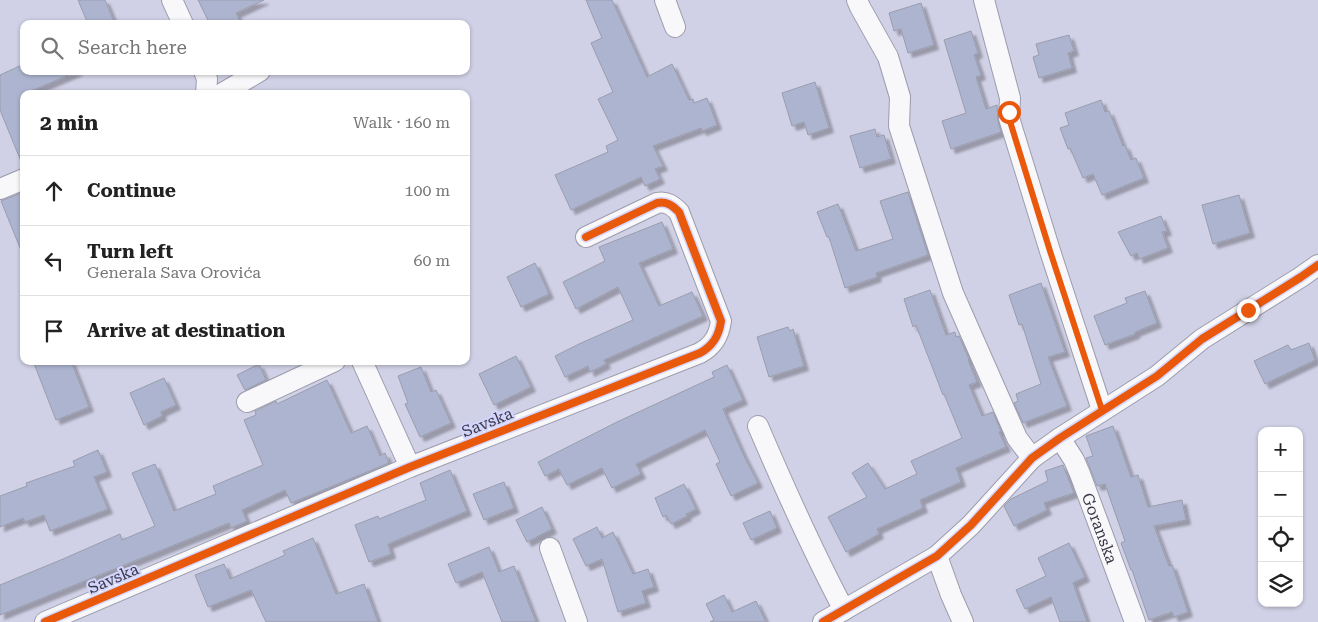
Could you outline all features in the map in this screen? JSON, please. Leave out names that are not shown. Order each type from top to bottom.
[{"type":"street","points":[[172,0],[181,20]]},
{"type":"street","points":[[666,0],[675,27]]},
{"type":"street","points":[[857,0],[888,57],[900,97],[899,126],[953,293],[1017,438],[1032,458]]},
{"type":"street","points":[[984,0],[1010,98],[1009,118],[1102,410]]},
{"type":"street","points":[[206,75],[206,90]]},
{"type":"street","points":[[228,90],[253,75]]},
{"type":"street","points":[[0,189],[20,181]]},
{"type":"street","name":"Savska","points":[[45,622],[410,467],[700,353],[713,343],[720,329],[721,322],[678,212],[673,206],[657,202],[586,237]]},
{"type":"street","points":[[823,622],[937,556],[971,525],[1032,458],[1102,410],[1157,376],[1202,339],[1318,265]]},
{"type":"street","points":[[248,402],[327,365]]},
{"type":"street","points":[[364,365],[410,467]]},
{"type":"street","points":[[758,426],[820,565],[844,610]]},
{"type":"street","name":"Goranska","points":[[1060,438],[1074,460],[1080,474],[1135,622]]},
{"type":"street","points":[[550,548],[577,622]]},
{"type":"street","points":[[937,556],[963,622]]},
{"type":"building","points":[[78,0],[105,0],[113,20],[86,20]]},
{"type":"building","points":[[198,0],[264,0],[236,13],[239,20],[208,20]]},
{"type":"building","points":[[586,0],[612,0],[647,77],[672,64],[689,100],[693,99],[694,103],[707,98],[717,125],[702,131],[701,128],[653,146],[663,166],[655,169],[660,179],[645,186],[641,177],[571,210],[555,175],[608,152],[606,146],[618,140],[598,99],[613,92],[591,43],[602,38]]},
{"type":"building","points":[[921,3],[934,45],[908,53],[901,29],[894,31],[889,13]]},
{"type":"building","points":[[971,31],[978,53],[974,55],[981,75],[976,77],[986,109],[997,105],[1001,132],[951,149],[942,121],[966,113],[944,40]]},
{"type":"building","points":[[1069,35],[1074,51],[1068,53],[1072,68],[1039,78],[1033,57],[1039,55],[1036,44]]},
{"type":"building","points":[[20,66],[20,75],[69,75],[33,90],[20,90],[20,159],[0,110],[0,75]]},
{"type":"building","points":[[815,82],[829,128],[808,135],[804,122],[792,126],[782,93]]},
{"type":"building","points":[[1101,100],[1105,112],[1109,111],[1123,146],[1125,145],[1131,160],[1136,158],[1144,178],[1102,195],[1093,174],[1083,178],[1070,148],[1068,149],[1060,128],[1069,125],[1065,113]]},
{"type":"building","points":[[875,129],[877,137],[884,135],[891,159],[860,168],[850,136]]},
{"type":"building","points":[[908,192],[928,255],[876,273],[877,277],[845,288],[829,237],[827,237],[817,212],[838,204],[856,251],[893,239],[880,201]]},
{"type":"building","points":[[20,194],[20,248],[1,201]]},
{"type":"building","points":[[1239,195],[1250,233],[1213,244],[1202,205]]},
{"type":"building","points":[[1161,216],[1167,231],[1162,232],[1168,248],[1139,259],[1137,253],[1131,256],[1118,232]]},
{"type":"building","points":[[662,222],[673,249],[639,263],[659,306],[692,292],[703,316],[604,360],[606,364],[590,372],[588,366],[565,377],[555,356],[633,320],[618,287],[576,309],[563,282],[605,261],[599,247]]},
{"type":"building","points":[[535,263],[549,294],[521,307],[507,277]]},
{"type":"building","points":[[1041,283],[1065,352],[1048,357],[1067,406],[1023,423],[1014,403],[1018,401],[1016,394],[1041,384],[1022,324],[1019,325],[1009,295]]},
{"type":"building","points":[[930,290],[946,335],[955,332],[956,337],[959,336],[969,359],[977,382],[969,385],[982,416],[993,412],[1006,447],[956,468],[961,482],[920,500],[923,508],[877,529],[879,534],[846,552],[828,517],[867,497],[852,473],[868,463],[885,489],[917,474],[911,461],[962,438],[916,325],[913,327],[904,299]]},
{"type":"building","points":[[1145,291],[1157,323],[1135,332],[1135,334],[1105,345],[1094,316],[1127,303],[1125,298]]},
{"type":"building","points":[[788,327],[790,331],[793,329],[804,366],[769,377],[757,337]]},
{"type":"building","points":[[1309,343],[1315,360],[1265,384],[1254,361],[1288,345],[1291,350]]},
{"type":"building","points":[[516,356],[531,387],[494,405],[479,374]]},
{"type":"building","points":[[35,365],[73,365],[89,407],[56,420]]},
{"type":"building","points":[[259,365],[266,380],[245,390],[237,375]]},
{"type":"building","points":[[727,365],[743,400],[723,409],[758,483],[731,496],[716,464],[720,462],[705,430],[636,464],[641,474],[612,488],[602,468],[567,485],[559,469],[545,476],[538,462],[617,422],[714,377],[712,372]]},
{"type":"building","points":[[421,367],[431,392],[436,390],[451,423],[420,437],[405,404],[408,403],[398,376]]},
{"type":"building","points":[[164,378],[176,405],[161,412],[162,416],[144,425],[130,393]]},
{"type":"building","points":[[327,380],[351,433],[367,426],[380,456],[385,453],[389,463],[291,503],[285,490],[242,510],[247,521],[231,528],[229,523],[0,615],[0,585],[120,534],[122,540],[155,526],[132,473],[155,464],[174,511],[216,494],[213,486],[263,465],[244,420],[256,415],[255,411],[276,401],[277,404]]},
{"type":"building","points":[[1113,426],[1131,477],[1138,475],[1148,507],[1182,500],[1186,520],[1154,526],[1169,566],[1172,565],[1188,612],[1174,617],[1172,612],[1149,620],[1121,543],[1125,541],[1105,484],[1097,486],[1086,458],[1093,456],[1086,436]]},
{"type":"building","points":[[98,450],[107,472],[94,477],[108,509],[50,531],[44,515],[25,522],[23,518],[0,527],[0,496],[27,486],[26,483],[75,466],[73,461]]},
{"type":"building","points":[[1063,465],[1074,493],[1044,503],[1047,510],[1014,526],[1004,506],[1011,499],[1048,481],[1045,471]]},
{"type":"building","points":[[450,470],[467,511],[388,544],[391,554],[369,562],[355,525],[378,516],[379,519],[426,500],[420,483]]},
{"type":"building","points":[[504,482],[514,508],[484,520],[473,494]]},
{"type":"building","points":[[684,484],[696,509],[671,524],[666,515],[663,517],[655,498]]},
{"type":"building","points":[[542,507],[552,529],[527,542],[516,520]]},
{"type":"building","points":[[770,511],[777,528],[751,540],[743,523]]},
{"type":"building","points":[[597,527],[602,538],[613,532],[633,574],[648,569],[654,587],[642,591],[646,603],[618,612],[602,559],[586,566],[573,539]]},
{"type":"building","points":[[313,538],[336,594],[364,584],[378,622],[266,622],[251,590],[208,607],[195,575],[224,564],[230,579],[285,555],[283,551]]},
{"type":"building","points":[[1069,543],[1085,577],[1073,583],[1087,622],[1060,622],[1051,597],[1025,609],[1016,590],[1046,576],[1038,558]]},
{"type":"building","points":[[489,547],[499,572],[514,566],[536,622],[502,622],[482,572],[456,583],[448,564]]},
{"type":"building","points":[[724,595],[732,612],[756,601],[766,622],[710,622],[714,620],[706,604]]},
{"type":"cycle path","points":[[45,622],[410,467],[700,353],[712,344],[719,331],[721,321],[679,212],[674,207],[666,203],[657,203],[586,237]]},
{"type":"cycle path","points":[[823,622],[937,556],[971,525],[1032,458],[1157,376],[1202,339],[1318,265]]},
{"type":"route","points":[[1009,112],[1009,118],[1050,251],[1102,410],[1157,376],[1202,339],[1248,310]]}]
